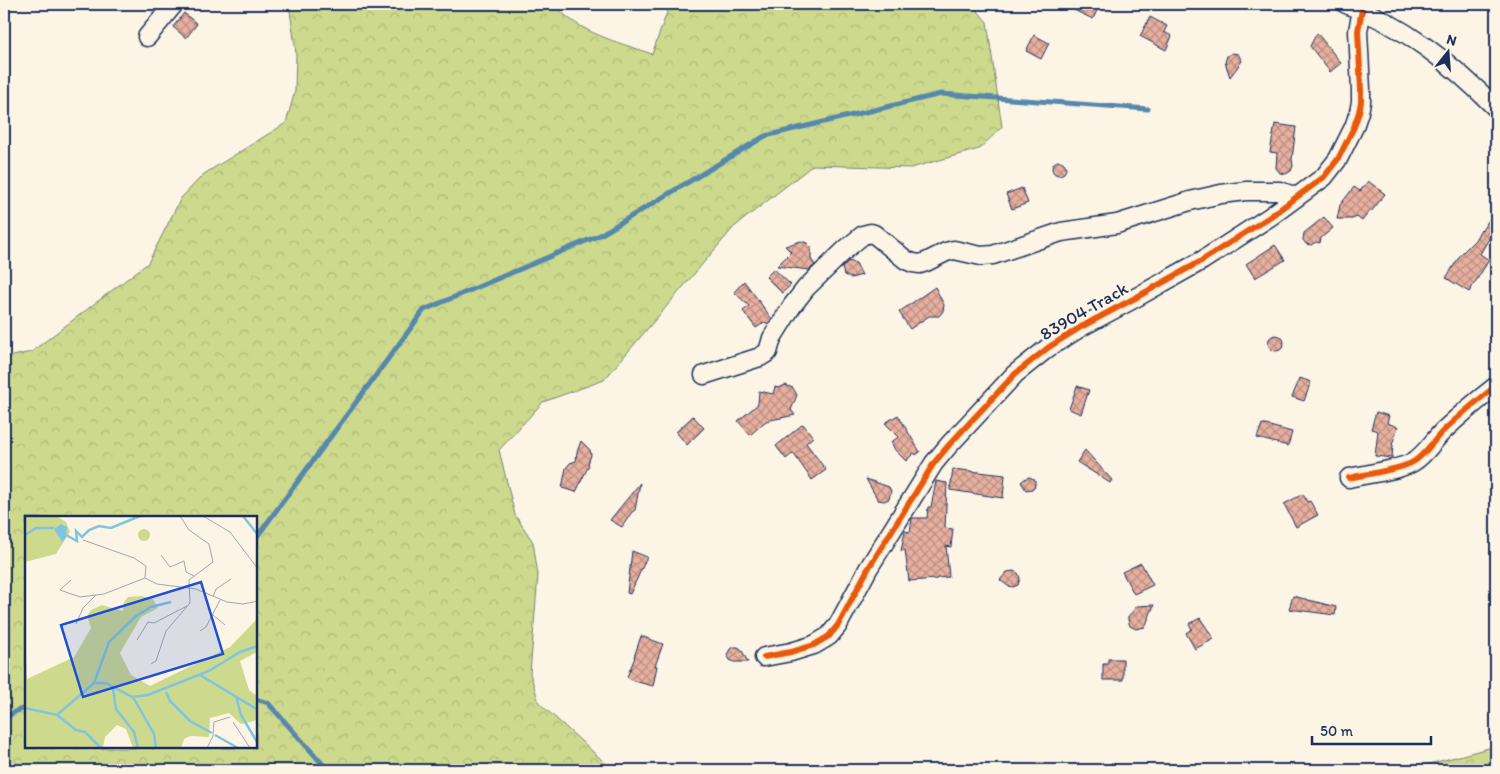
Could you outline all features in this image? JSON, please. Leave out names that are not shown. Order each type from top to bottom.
[{"type":"street","points":[[147,37],[174,4]]},
{"type":"street","points":[[1357,6],[1387,22],[1433,52],[1477,89],[1496,108]]},
{"type":"street","name":"83904 Track","points":[[764,657],[814,645],[829,636],[838,625],[868,570],[934,463],[1015,374],[1049,347],[1081,327],[1203,260],[1271,216],[1324,177],[1333,167],[1345,146],[1354,127],[1361,102],[1357,6]]},
{"type":"street","points":[[704,375],[760,357],[768,352],[772,338],[806,288],[863,235],[874,234],[906,260],[920,264],[954,250],[981,256],[993,255],[1061,232],[1117,224],[1221,194],[1246,191],[1280,191],[1296,197]]},
{"type":"street","points":[[1349,478],[1413,462],[1448,427],[1496,386]]},
{"type":"green space","points":[[289,4],[554,4],[564,14],[587,29],[612,41],[652,54],[670,4],[972,4],[987,22],[1002,127],[979,149],[911,168],[813,165],[734,227],[604,380],[543,402],[499,450],[515,515],[533,542],[538,575],[530,673],[539,703],[613,770],[4,770],[4,358],[31,352],[148,263],[181,198],[204,174],[286,123],[295,91],[296,53]]},
{"type":"green space","points":[[1496,746],[1496,770],[1407,770]]},
{"type":"building","points":[[1061,4],[1100,4],[1093,19]]},
{"type":"building","points":[[184,13],[197,24],[186,38],[173,27]]},
{"type":"building","points":[[1150,17],[1167,26],[1164,32],[1172,36],[1166,50],[1140,36]]},
{"type":"building","points":[[1317,33],[1341,63],[1330,72],[1310,46]]},
{"type":"building","points":[[1034,35],[1049,43],[1041,59],[1026,51]]},
{"type":"building","points":[[1232,53],[1238,54],[1242,61],[1230,77],[1225,62],[1227,56]]},
{"type":"building","points":[[1275,124],[1296,127],[1292,159],[1293,166],[1291,171],[1286,174],[1280,173],[1276,168],[1277,153],[1270,152]]},
{"type":"building","points":[[1056,161],[1062,161],[1066,168],[1062,175],[1056,175],[1052,171],[1052,165]]},
{"type":"building","points":[[1368,181],[1385,194],[1371,212],[1362,221],[1357,217],[1337,219],[1340,205],[1354,187],[1360,191]]},
{"type":"building","points":[[1022,188],[1028,203],[1012,209],[1006,194]]},
{"type":"building","points":[[1496,210],[1496,233],[1490,237],[1480,254],[1489,260],[1469,292],[1446,278],[1461,254],[1475,240]]},
{"type":"building","points":[[1324,217],[1333,228],[1321,238],[1320,243],[1306,244],[1303,240],[1304,233]]},
{"type":"building","points":[[801,241],[811,247],[811,259],[815,265],[809,270],[777,266],[791,252],[785,246]]},
{"type":"building","points":[[1275,245],[1285,260],[1255,278],[1246,264]]},
{"type":"building","points":[[848,261],[856,263],[862,275],[851,278],[844,275],[842,267]]},
{"type":"building","points":[[774,269],[791,285],[782,293],[766,277]]},
{"type":"building","points":[[744,281],[772,319],[768,324],[765,322],[756,328],[743,311],[749,306],[734,292]]},
{"type":"building","points":[[935,287],[944,305],[943,311],[939,316],[929,316],[910,329],[899,312]]},
{"type":"building","points":[[1276,335],[1284,343],[1276,351],[1268,343]]},
{"type":"building","points":[[1300,378],[1311,382],[1304,401],[1292,397]]},
{"type":"building","points":[[785,385],[793,388],[797,395],[791,410],[795,415],[766,421],[750,435],[738,421],[758,404],[759,391],[773,394],[775,387],[779,388]]},
{"type":"building","points":[[1077,386],[1089,390],[1081,414],[1069,409]]},
{"type":"building","points":[[1376,412],[1389,416],[1387,423],[1398,427],[1392,445],[1392,458],[1375,456],[1378,431],[1371,429]]},
{"type":"building","points":[[898,415],[920,452],[916,455],[914,453],[906,461],[895,450],[891,442],[899,437],[885,423]]},
{"type":"building","points":[[693,416],[704,428],[687,445],[676,432]]},
{"type":"building","points":[[803,424],[813,437],[806,443],[826,470],[812,480],[793,453],[786,459],[776,446]]},
{"type":"building","points":[[1262,424],[1292,432],[1288,446],[1257,438]]},
{"type":"building","points":[[581,441],[590,450],[591,455],[589,465],[576,492],[562,488],[566,468],[570,463],[576,461]]},
{"type":"building","points":[[1085,450],[1112,480],[1110,483],[1077,462]]},
{"type":"building","points":[[953,469],[1005,475],[1003,498],[950,490]]},
{"type":"building","points":[[1030,477],[1035,480],[1035,486],[1032,489],[1026,490],[1021,482]]},
{"type":"building","points":[[866,479],[889,487],[891,491],[889,499],[884,501],[878,500]]},
{"type":"building","points":[[936,481],[947,483],[945,528],[953,529],[951,547],[946,546],[949,577],[909,581],[905,550],[901,551],[905,531],[910,532],[912,518],[927,518],[928,507],[931,507]]},
{"type":"building","points":[[640,483],[635,510],[622,527],[610,520]]},
{"type":"building","points":[[1303,494],[1307,502],[1310,501],[1318,515],[1296,527],[1284,504]]},
{"type":"building","points":[[632,551],[647,557],[630,594],[627,593]]},
{"type":"building","points":[[1141,563],[1153,585],[1134,594],[1122,572]]},
{"type":"building","points":[[1013,571],[1018,573],[1020,578],[1018,585],[1013,587],[1000,580],[1007,572]]},
{"type":"building","points":[[1293,596],[1336,607],[1335,615],[1289,609]]},
{"type":"building","points":[[1154,605],[1145,627],[1136,629],[1130,626],[1128,617],[1137,606]]},
{"type":"building","points":[[1200,618],[1214,639],[1195,649],[1186,633],[1192,629],[1189,624]]},
{"type":"building","points":[[641,636],[663,644],[655,666],[657,666],[653,686],[627,677]]},
{"type":"building","points":[[734,647],[741,649],[748,662],[734,662],[730,660],[727,655],[730,649]]},
{"type":"building","points":[[1108,659],[1123,659],[1123,680],[1103,680],[1103,664],[1108,664]]},
{"type":"waterway","points":[[258,535],[424,310],[600,235],[765,136],[941,94],[1148,109]]},
{"type":"waterway","points":[[258,700],[268,703],[328,770]]},
{"type":"waterway","points":[[4,719],[16,711],[25,708]]},
{"type":"cycle path","points":[[764,657],[814,645],[829,636],[838,625],[868,569],[934,463],[1015,374],[1049,347],[1081,327],[1203,260],[1271,216],[1324,177],[1338,159],[1354,127],[1359,112],[1361,90],[1358,31],[1363,4]]},
{"type":"cycle path","points":[[1349,478],[1392,470],[1413,462],[1421,456],[1449,425],[1496,386]]}]
